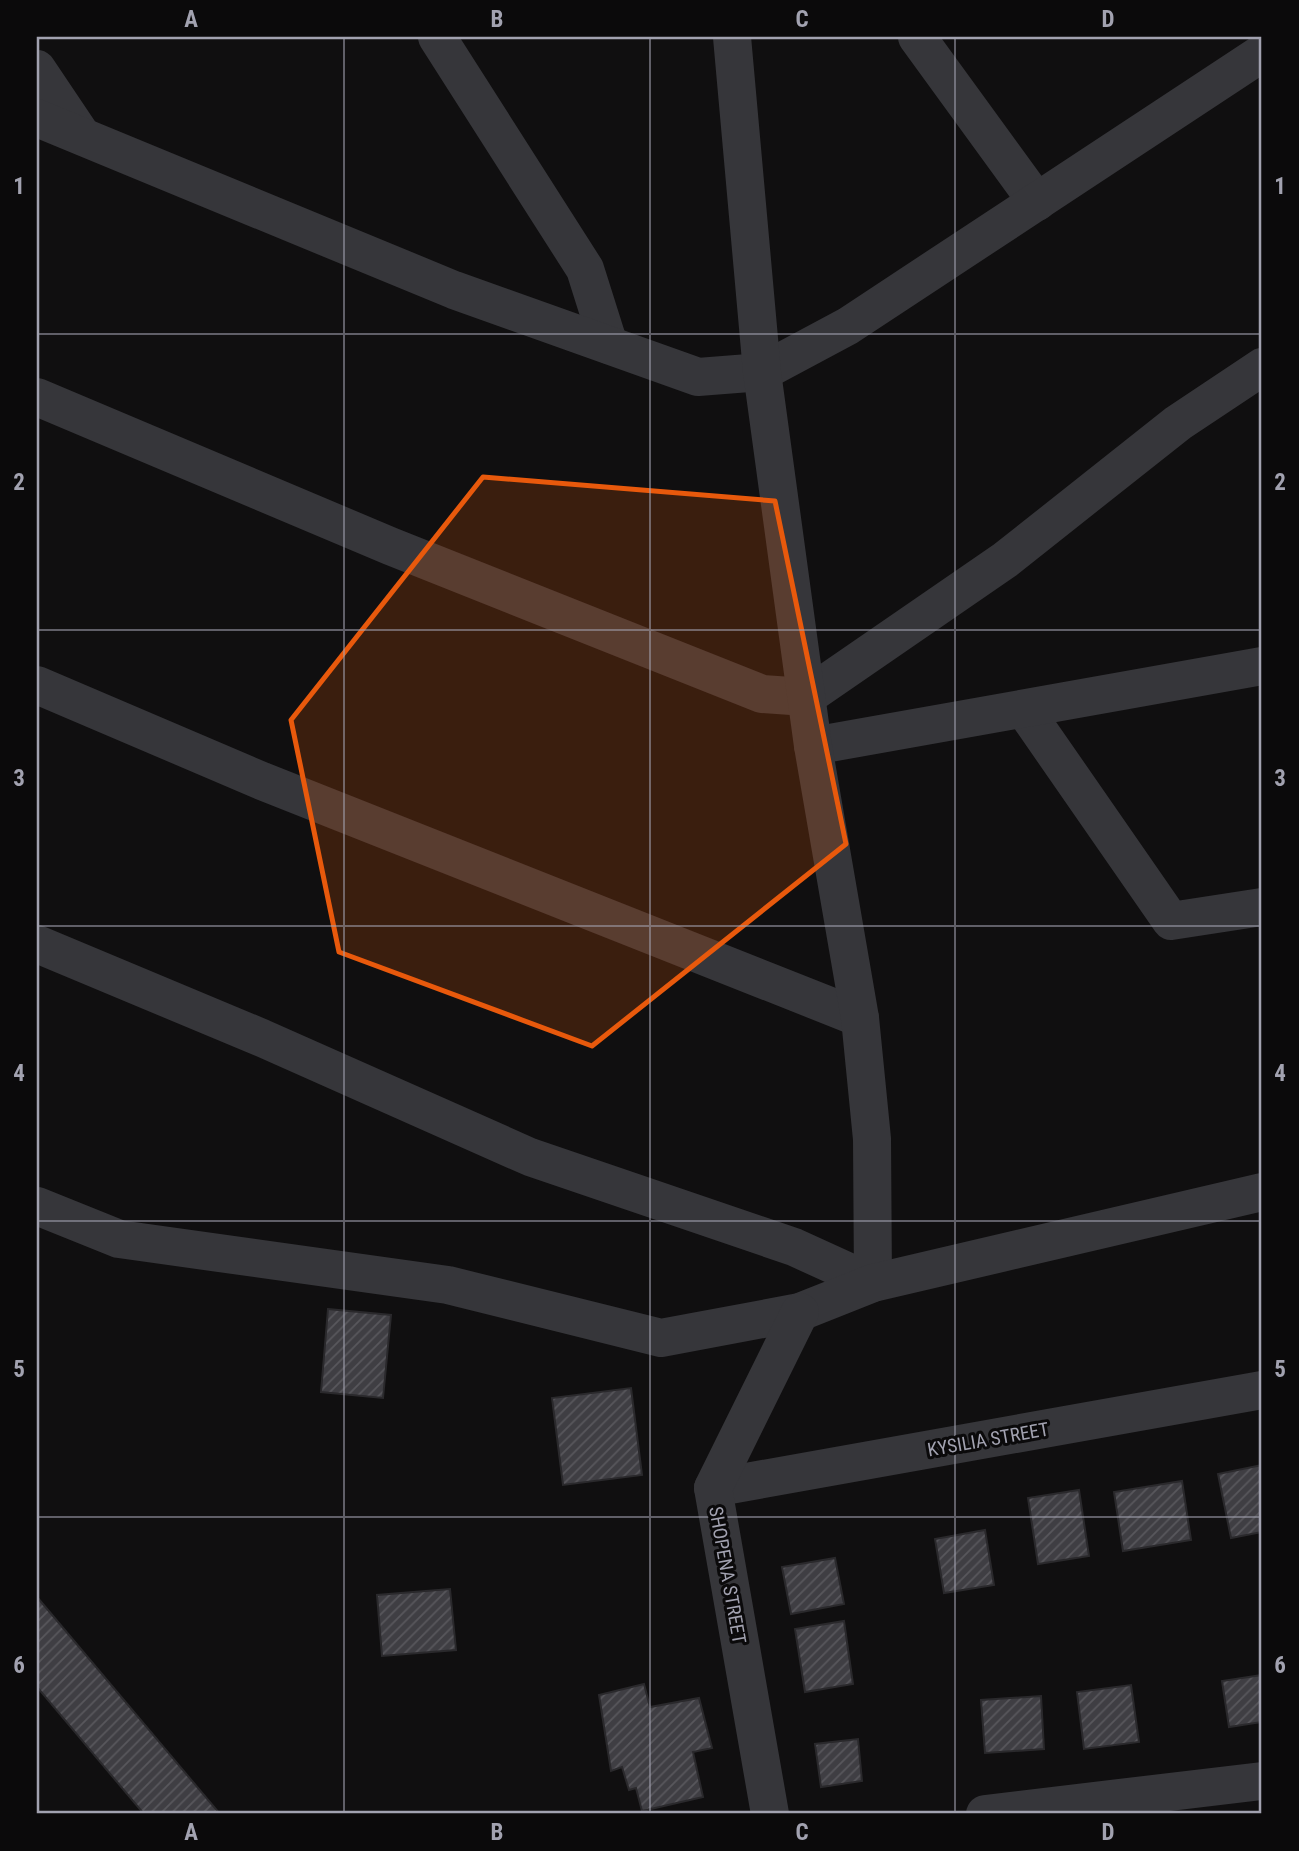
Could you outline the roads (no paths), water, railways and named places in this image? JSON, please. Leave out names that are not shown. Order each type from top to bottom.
[{"type":"street","points":[[437,37],[585,269],[609,345]]},
{"type":"street","points":[[732,37],[762,372],[813,746],[860,1018],[872,1139],[873,1283]]},
{"type":"street","points":[[917,37],[1037,202]]},
{"type":"street","points":[[37,118],[454,290],[698,377],[762,372],[848,326],[1262,53]]},
{"type":"street","points":[[37,69],[82,136]]},
{"type":"street","points":[[37,397],[390,546],[762,695],[806,697],[1004,560],[1178,423],[1262,368]]},
{"type":"street","points":[[813,746],[1262,666]]},
{"type":"street","points":[[37,685],[262,781],[860,1018]]},
{"type":"street","points":[[1024,709],[1171,921],[1262,907]]},
{"type":"street","points":[[37,944],[262,1038],[530,1157],[794,1247],[873,1283]]},
{"type":"street","points":[[37,1206],[119,1239],[448,1285],[661,1338],[800,1312],[873,1283],[1262,1192]]},
{"type":"street","name":"SHOPENA STREET","points":[[770,1814],[713,1488],[800,1312]]},
{"type":"street","name":"KYSILIA STREET","points":[[713,1488],[1262,1390]]},
{"type":"street","points":[[985,1814],[1113,1806],[1262,1781]]}]
